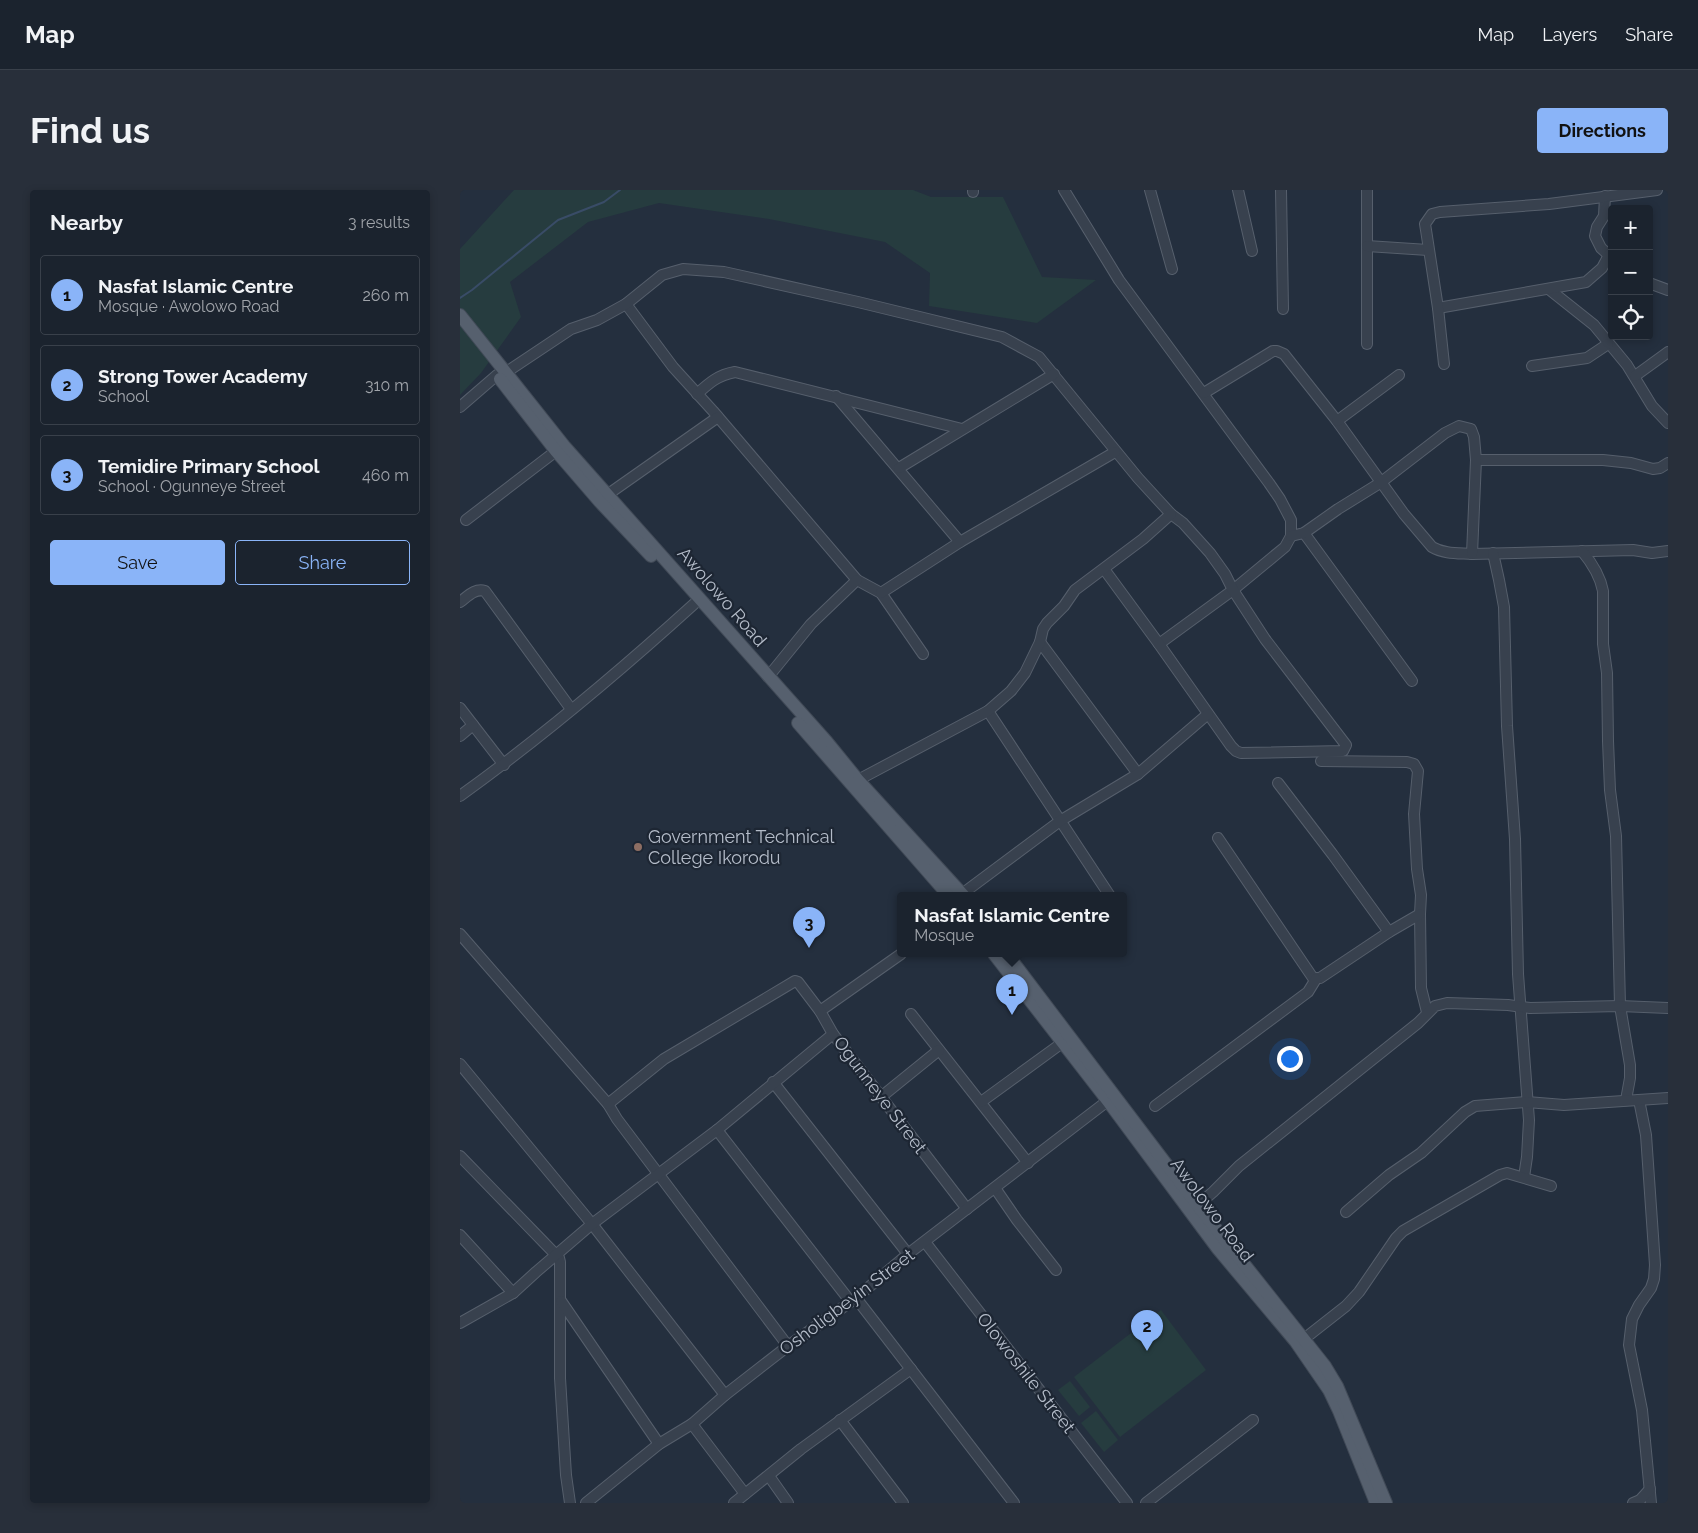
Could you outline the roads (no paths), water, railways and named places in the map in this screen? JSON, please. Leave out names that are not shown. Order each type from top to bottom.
[{"type":"main road","name":"Awolowo Road","points":[[460,315],[556,451],[835,759],[858,780],[960,892]]},
{"type":"main road","name":"Awolowo Road","points":[[460,328],[768,677],[946,892]]},
{"type":"main road","name":"Awolowo Road","points":[[996,957],[1062,1042],[1111,1098]]},
{"type":"main road","name":"Awolowo Road","points":[[1009,957],[1194,1209],[1325,1366],[1337,1386],[1386,1503]]},
{"type":"main road","name":"Awolowo Road","points":[[1194,1209],[1218,1249],[1296,1342],[1314,1367],[1338,1411],[1376,1503]]},
{"type":"street","points":[[1064,190],[1119,280],[1204,393],[1280,499],[1290,520],[1291,536],[1285,548],[1233,590],[1159,644]]},
{"type":"street","points":[[1150,190],[1172,269]]},
{"type":"street","points":[[1238,190],[1252,251]]},
{"type":"street","points":[[1281,190],[1283,309]]},
{"type":"street","points":[[1367,190],[1367,344]]},
{"type":"street","points":[[1444,364],[1438,308],[1428,250],[1426,224],[1432,214],[1577,201],[1657,190]]},
{"type":"street","points":[[1605,196],[1604,216],[1597,227],[1595,236],[1601,248],[1608,254]]},
{"type":"street","points":[[1367,246],[1428,250]]},
{"type":"street","points":[[1438,308],[1550,290],[1589,281],[1608,259]]},
{"type":"street","points":[[460,407],[501,374],[571,329],[597,320],[626,304],[662,275],[672,271],[694,268],[724,272],[1002,337],[1039,357],[1115,452],[1171,514],[1183,523],[1210,553],[1270,646],[1346,745],[1343,751],[1241,753],[1231,746],[1104,570]]},
{"type":"street","points":[[1653,284],[1668,290]]},
{"type":"street","points":[[1550,290],[1594,325],[1635,376],[1652,406],[1668,423]]},
{"type":"street","points":[[626,304],[673,367],[858,580],[881,593],[923,654]]},
{"type":"street","points":[[1532,366],[1587,358],[1608,344]]},
{"type":"street","points":[[1204,393],[1273,351],[1284,354],[1337,421],[1404,514],[1432,547],[1448,553],[1633,550],[1652,553],[1668,550]]},
{"type":"street","points":[[1635,376],[1668,352]]},
{"type":"street","points":[[697,394],[714,379],[724,374],[735,372],[962,429]]},
{"type":"street","points":[[899,468],[1054,374]]},
{"type":"street","points":[[1337,421],[1399,375]]},
{"type":"street","points":[[836,396],[960,542]]},
{"type":"street","points":[[607,495],[718,417]]},
{"type":"street","points":[[1291,536],[1304,533],[1380,483],[1446,433],[1460,426],[1471,429],[1474,437],[1476,460],[1472,554]]},
{"type":"street","points":[[466,520],[556,451]]},
{"type":"street","points":[[881,593],[960,542],[1115,452]]},
{"type":"street","points":[[1476,460],[1603,460],[1653,469],[1660,468],[1668,463]]},
{"type":"street","points":[[858,780],[988,711],[1011,691],[1025,673],[1040,642],[1043,629],[1058,614],[1075,590],[1104,570],[1171,514]]},
{"type":"street","points":[[1304,533],[1412,681]]},
{"type":"street","points":[[1582,551],[1592,562],[1604,591],[1604,644],[1607,674],[1610,790],[1616,836],[1620,1006],[1630,1065],[1626,1100]]},
{"type":"street","points":[[1493,553],[1504,607],[1507,726],[1515,839],[1518,974],[1528,1120],[1527,1157],[1524,1177]]},
{"type":"street","points":[[768,677],[811,624],[858,580]]},
{"type":"street","points":[[460,602],[475,590],[485,591],[571,710]]},
{"type":"street","points":[[460,796],[504,765],[547,731],[632,661],[694,604]]},
{"type":"street","points":[[1040,642],[1138,774]]},
{"type":"street","points":[[460,708],[504,765]]},
{"type":"street","points":[[988,711],[1107,892]]},
{"type":"street","points":[[967,892],[1060,821],[1138,774],[1208,714]]},
{"type":"street","points":[[460,736],[474,725]]},
{"type":"street","points":[[1321,761],[1407,762],[1414,764],[1418,771],[1414,814],[1417,869],[1421,895],[1421,988],[1427,1012]]},
{"type":"street","points":[[1278,783],[1389,932]]},
{"type":"street","points":[[1218,838],[1313,978],[1316,979]]},
{"type":"street","points":[[1155,1106],[1297,1001],[1308,992],[1316,979],[1420,914]]},
{"type":"street","points":[[460,934],[608,1104],[616,1119],[788,1346]]},
{"type":"street","points":[[820,1011],[897,957]]},
{"type":"street","name":"Ogunneye Street","points":[[608,1104],[664,1059],[795,981],[798,982],[820,1011],[833,1034],[967,1209]]},
{"type":"street","points":[[1194,1209],[1239,1166],[1418,1023],[1435,1006],[1446,1003],[1477,1003],[1559,1008],[1620,1006],[1668,1008]]},
{"type":"street","points":[[911,1014],[1028,1163]]},
{"type":"street","points":[[460,1323],[513,1293],[592,1224],[716,1130],[833,1034]]},
{"type":"street","points":[[981,1102],[1062,1042]]},
{"type":"street","points":[[882,1097],[939,1050]]},
{"type":"street","points":[[460,1064],[592,1224],[725,1395]]},
{"type":"street","points":[[773,1082],[908,1254]]},
{"type":"street","name":"Osholigbeyin Street","points":[[586,1503],[659,1444],[692,1424],[725,1395],[788,1346],[853,1300],[908,1254],[1111,1098]]},
{"type":"street","points":[[1346,1212],[1390,1175],[1421,1153],[1464,1112],[1475,1106],[1527,1102],[1564,1104],[1668,1098]]},
{"type":"street","points":[[1639,1100],[1646,1135],[1655,1265],[1651,1288],[1638,1305],[1632,1319],[1629,1345],[1642,1410],[1651,1503]]},
{"type":"street","points":[[716,1130],[911,1369],[1014,1503]]},
{"type":"street","points":[[460,1156],[560,1262],[560,1378],[566,1476],[570,1503]]},
{"type":"street","points":[[1304,1339],[1346,1306],[1359,1292],[1403,1230],[1500,1174],[1507,1173],[1552,1186]]},
{"type":"street","points":[[995,1188],[1056,1270]]},
{"type":"street","points":[[460,1235],[513,1293]]},
{"type":"street","name":"Olowoshile Street","points":[[925,1242],[1127,1503]]},
{"type":"street","points":[[561,1300],[659,1444]]},
{"type":"street","points":[[734,1503],[840,1420],[911,1369]]},
{"type":"street","points":[[840,1420],[903,1503]]},
{"type":"street","points":[[1146,1503],[1253,1420]]},
{"type":"street","points":[[692,1424],[745,1494]]},
{"type":"street","points":[[768,1476],[788,1503]]},
{"type":"street","points":[[1633,1503],[1640,1500],[1650,1490]]},
{"type":"waterway","points":[[460,298],[558,220],[604,202],[620,190]]},
{"type":"place","name":"Government Technical College Ikorodu","points":[[638,847]]},
{"type":"place","name":"Temidire Primary School","points":[[809,948]]},
{"type":"place","name":"Nasfat Islamic Centre","points":[[1012,1015]]},
{"type":"place","name":"Strong Tower Academy","points":[[1147,1351]]}]
